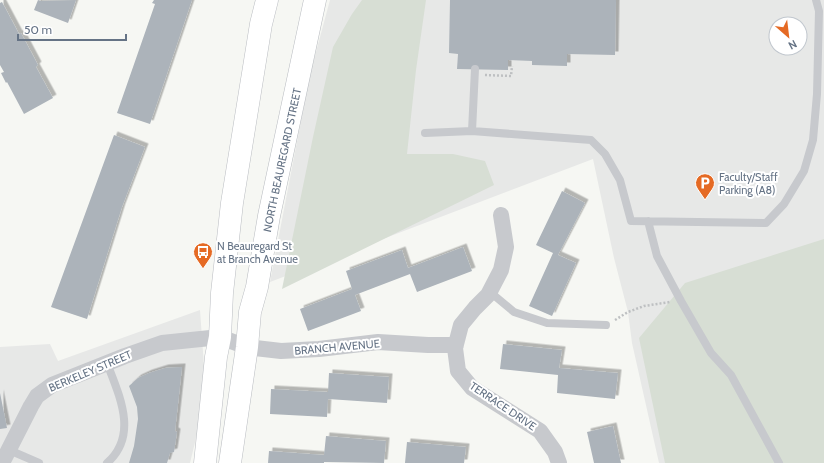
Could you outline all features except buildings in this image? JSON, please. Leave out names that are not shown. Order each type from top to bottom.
[{"type":"main road","points":[[205,463],[216,357],[220,338],[222,293],[232,203],[261,24],[267,0]]},
{"type":"main road","name":"NORTH BEAUREGARD STREET","points":[[230,463],[248,347],[250,312],[257,287],[269,216],[315,0]]},
{"type":"street","points":[[490,292],[501,270],[506,247],[501,215]]},
{"type":"street","name":"TERRACE DRIVE","points":[[490,292],[474,308],[461,325],[456,345],[458,371],[472,388],[540,431],[556,452],[559,463]]},
{"type":"street","name":"BRANCH AVENUE","points":[[220,338],[248,347],[281,351],[319,349],[378,342],[423,345],[456,345]]},
{"type":"street","name":"BERKELEY STREET","points":[[6,457],[31,406],[44,390],[52,385],[162,343],[220,338]]},
{"type":"lane","points":[[425,133],[472,132],[590,140],[605,154],[620,180],[631,221],[766,222],[784,204],[804,171],[813,140],[817,78],[818,10],[816,0]]},
{"type":"lane","points":[[472,132],[474,72]]},
{"type":"lane","points":[[648,221],[657,256],[681,301],[711,353],[731,375],[779,463]]},
{"type":"lane","points":[[490,292],[514,312],[547,323],[606,325]]},
{"type":"lane","points":[[106,463],[112,458],[123,436],[124,418],[122,404],[107,363]]},
{"type":"lane","points":[[6,457],[39,463]]},
{"type":"path","points":[[474,72],[511,76],[512,66]]},
{"type":"path","points":[[606,325],[628,312],[644,306],[681,301]]},
{"type":"shaded area","points":[[330,0],[824,0],[824,463],[659,463],[632,343],[628,312],[614,258],[593,159],[270,282],[310,74]]},
{"type":"shaded area","points":[[362,0],[426,0],[416,70],[407,154],[453,154],[485,161],[494,185],[282,289],[333,47]]},
{"type":"shaded area","points":[[824,239],[824,463],[665,463],[639,338],[685,283]]},
{"type":"shaded area","points":[[200,310],[204,366],[197,434],[190,463],[0,463],[0,347],[50,344],[58,361]]},
{"type":"place","name":"Faculty/Staff Parking (A8)","points":[[705,200]]},
{"type":"place","name":"N Beauregard St at Branch Avenue","points":[[203,269]]}]
